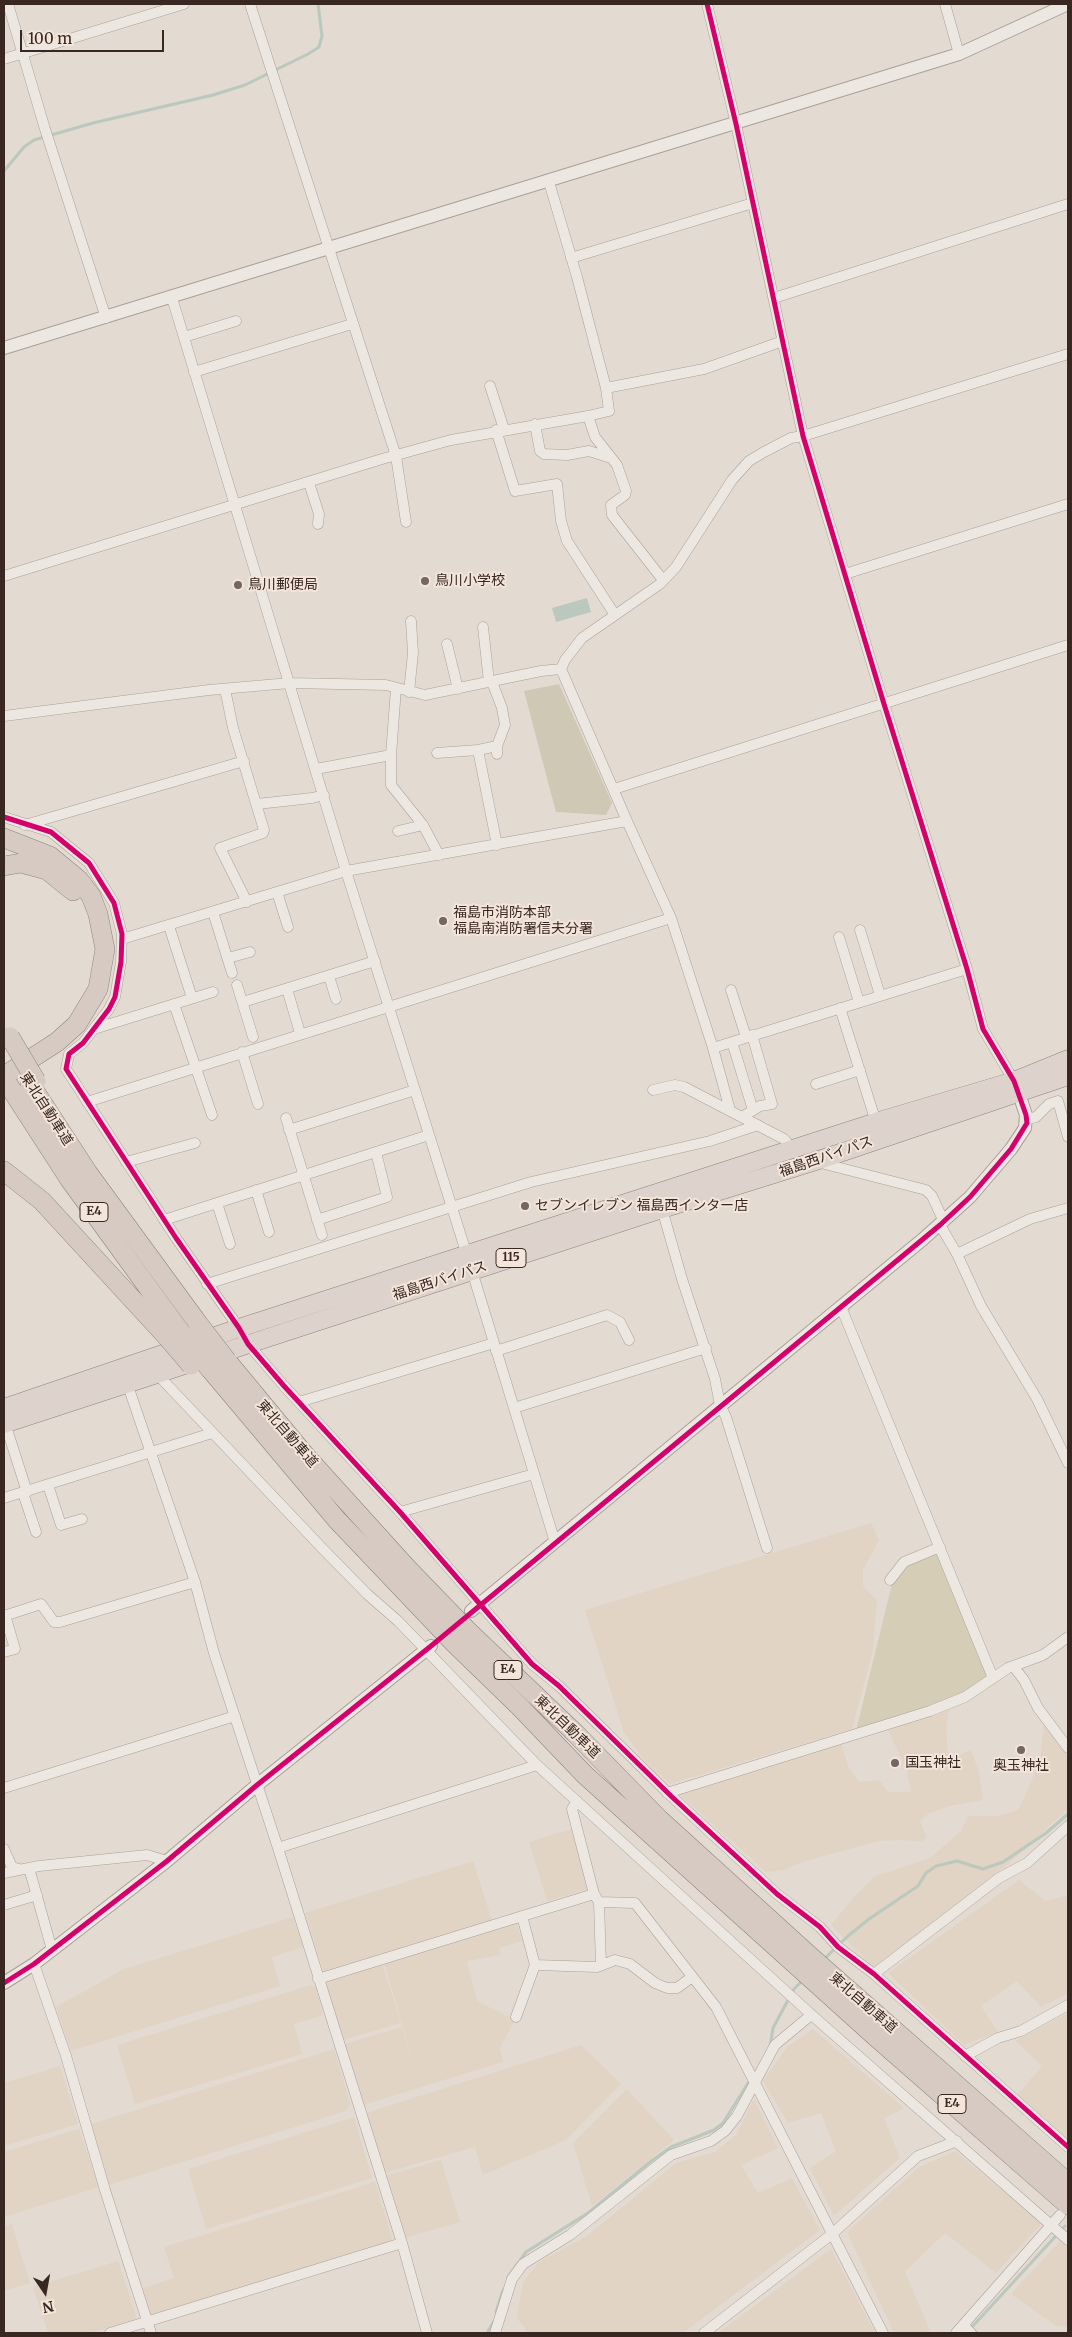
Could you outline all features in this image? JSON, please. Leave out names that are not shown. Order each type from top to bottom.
[{"type":"highway","points":[[4,838],[50,856],[80,880],[91,896],[98,914],[105,949],[98,989],[77,1024],[7,1082]]},
{"type":"highway","points":[[4,866],[21,863],[47,870],[58,877],[82,902],[94,940],[92,967],[78,1005],[64,1021],[47,1035],[4,1062]]},
{"type":"highway","name":"東北自動車道","points":[[6,1035],[88,1173],[197,1322],[212,1368],[337,1520],[440,1630],[520,1706],[585,1775],[842,1996],[1068,2183]]},
{"type":"highway","name":"115","points":[[1017,1087],[1068,1059]]},
{"type":"highway","name":"115","points":[[1017,1087],[1068,1076]]},
{"type":"highway","name":"東北自動車道","points":[[7,1082],[173,1334]]},
{"type":"highway","name":"福島西バイパス","points":[[4,1418],[127,1383],[248,1344],[470,1263],[876,1122],[1017,1087]]},
{"type":"highway","name":"福島西バイパス","points":[[4,1418],[239,1328],[662,1209],[816,1162],[946,1116],[1017,1087]]},
{"type":"highway","points":[[4,1171],[42,1200],[173,1334],[212,1368]]},
{"type":"highway","name":"東北自動車道","points":[[212,1368],[352,1508],[467,1630],[575,1733],[806,1964]]},
{"type":"highway","name":"東北自動車道","points":[[842,1996],[1064,2210]]},
{"type":"street","points":[[8,4],[45,129],[106,318]]},
{"type":"street","points":[[4,59],[184,4]]},
{"type":"street","points":[[250,4],[396,456],[406,522]]},
{"type":"street","points":[[475,1608],[942,1223],[970,1197],[1011,1149],[1025,1128],[1027,1119],[1017,1087],[983,1029],[967,969],[803,436],[736,124],[708,4]]},
{"type":"street","points":[[945,4],[959,54]]},
{"type":"street","points":[[4,348],[172,298],[329,247],[549,182],[959,54],[1068,4]]},
{"type":"street","points":[[4,576],[451,440],[588,416],[609,410],[606,388],[549,182]]},
{"type":"street","points":[[571,258],[753,203]]},
{"type":"street","points":[[774,298],[1068,204]]},
{"type":"street","points":[[172,298],[346,871],[470,1263],[555,1542]]},
{"type":"street","points":[[184,337],[236,321]]},
{"type":"street","points":[[194,372],[352,324]]},
{"type":"street","points":[[606,388],[704,369],[782,341]]},
{"type":"street","points":[[561,669],[576,644],[663,580],[685,555],[732,480],[749,461],[780,442],[1068,354]]},
{"type":"street","points":[[490,386],[514,491],[557,484],[561,521],[567,541],[615,615]]},
{"type":"street","points":[[588,416],[595,437],[617,466],[626,491],[626,495],[611,505],[612,515],[663,580]]},
{"type":"street","points":[[535,424],[540,451],[544,454],[567,456],[589,452],[611,458]]},
{"type":"street","points":[[309,482],[319,514],[318,524]]},
{"type":"street","points":[[845,574],[1068,504]]},
{"type":"street","points":[[410,692],[413,653],[411,622]]},
{"type":"street","points":[[437,753],[497,750],[505,725],[502,708],[490,682],[483,627]]},
{"type":"street","points":[[447,644],[458,689]]},
{"type":"street","points":[[614,789],[1068,645]]},
{"type":"street","points":[[4,716],[290,683],[386,685],[425,695],[541,671],[561,669]]},
{"type":"street","points":[[561,669],[671,918],[713,1048],[730,1110]]},
{"type":"street","points":[[396,688],[391,755],[391,785],[423,825],[439,855]]},
{"type":"street","points":[[225,689],[233,728],[257,804],[263,832],[220,848],[247,902]]},
{"type":"street","points":[[478,750],[497,845]]},
{"type":"street","points":[[316,769],[391,755]]},
{"type":"street","points":[[25,824],[244,760]]},
{"type":"street","points":[[257,804],[312,798],[324,794]]},
{"type":"street","points":[[4,817],[51,832],[89,863],[114,903],[122,939],[115,997],[109,1009],[84,1043],[69,1054],[66,1069],[164,1220],[239,1328],[248,1344],[400,1512],[475,1608],[532,1664],[559,1686],[667,1793],[777,1894],[820,1927],[838,1947],[874,1974],[1068,2147]]},
{"type":"street","points":[[122,939],[346,871],[627,821]]},
{"type":"street","points":[[398,830],[423,825]]},
{"type":"street","points":[[277,892],[288,927]]},
{"type":"street","points":[[213,912],[232,973]]},
{"type":"street","points":[[87,1102],[300,1033],[671,918]]},
{"type":"street","points":[[169,926],[192,998]]},
{"type":"street","points":[[860,930],[880,995]]},
{"type":"street","points":[[839,937],[859,1002]]},
{"type":"street","points":[[228,958],[250,952]]},
{"type":"street","points":[[243,1002],[375,961]]},
{"type":"street","points":[[713,1048],[967,969]]},
{"type":"street","points":[[329,976],[336,1000]]},
{"type":"street","points":[[237,985],[253,1037]]},
{"type":"street","points":[[287,989],[300,1033]]},
{"type":"street","points":[[731,990],[772,1104],[760,1106],[742,1117]]},
{"type":"street","points":[[94,1029],[213,992]]},
{"type":"street","points":[[174,1004],[212,1115]]},
{"type":"street","points":[[840,1008],[876,1122]]},
{"type":"street","points":[[732,1042],[753,1110]]},
{"type":"street","points":[[242,1052],[258,1104]]},
{"type":"street","points":[[816,1084],[860,1070]]},
{"type":"street","points":[[653,1090],[675,1085],[684,1087],[784,1139],[793,1150]]},
{"type":"street","points":[[289,1130],[415,1090]]},
{"type":"street","points":[[1027,1119],[1036,1117],[1049,1104],[1058,1101],[1068,1137]]},
{"type":"street","points":[[286,1118],[322,1235]]},
{"type":"street","points":[[207,1284],[531,1182],[710,1141],[758,1126]]},
{"type":"street","points":[[164,1220],[429,1135]]},
{"type":"street","points":[[126,1162],[195,1142]]},
{"type":"street","points":[[317,1220],[387,1197],[376,1152]]},
{"type":"street","points":[[816,1162],[926,1190],[932,1196],[942,1223],[981,1306],[1037,1400],[1068,1463]]},
{"type":"street","points":[[256,1190],[269,1232]]},
{"type":"street","points":[[217,1203],[230,1244]]},
{"type":"street","points":[[957,1254],[1030,1219],[1068,1208]]},
{"type":"street","points":[[662,1209],[682,1279],[706,1348],[720,1405],[726,1416],[767,1548]]},
{"type":"street","points":[[841,1306],[993,1678]]},
{"type":"street","points":[[299,1402],[607,1315],[620,1322],[629,1340]]},
{"type":"street","points":[[514,1408],[706,1348]]},
{"type":"street","points":[[156,1373],[367,1594],[428,1648],[537,1765],[811,2015],[1068,2240]]},
{"type":"street","points":[[127,1383],[195,1582],[214,1653],[278,1848],[402,2243],[428,2333]]},
{"type":"street","points":[[4,1418],[36,1532]]},
{"type":"street","points":[[4,1498],[212,1432]]},
{"type":"street","points":[[400,1512],[534,1474]]},
{"type":"street","points":[[48,1485],[61,1525],[82,1519]]},
{"type":"street","points":[[890,1580],[904,1562],[940,1547]]},
{"type":"street","points":[[4,1652],[15,1649],[4,1616],[41,1604],[54,1622],[60,1622],[195,1582]]},
{"type":"street","points":[[667,1793],[930,1711],[965,1697],[1013,1666],[1043,1655],[1068,1637]]},
{"type":"street","points":[[4,1983],[34,1964],[167,1861],[257,1784],[428,1648]]},
{"type":"street","points":[[1013,1666],[1024,1680],[1038,1708],[1068,1748]]},
{"type":"street","points":[[4,1788],[235,1716]]},
{"type":"street","points":[[278,1848],[537,1765]]},
{"type":"street","points":[[577,1801],[572,1809],[596,1898],[601,1966]]},
{"type":"street","points":[[874,1974],[1000,1878],[1027,1863],[1068,1826]]},
{"type":"street","points":[[4,1849],[7,1860],[12,1866],[24,1868]]},
{"type":"street","points":[[4,1873],[24,1868],[147,1855],[167,1861]]},
{"type":"street","points":[[24,1868],[37,1896],[52,1950]]},
{"type":"street","points":[[4,1905],[37,1896]]},
{"type":"street","points":[[318,1979],[522,1916],[596,1898],[634,1903],[716,2007],[884,2333]]},
{"type":"street","points":[[516,2017],[535,1965],[522,1916]]},
{"type":"street","points":[[535,1965],[596,1967],[615,1960],[630,1964],[655,1983],[667,1988],[676,1988],[692,1977]]},
{"type":"street","points":[[34,1964],[66,2056],[105,2190],[151,2333]]},
{"type":"street","points":[[965,2056],[998,2038],[1021,2031],[1068,2005]]},
{"type":"street","points":[[495,2333],[512,2279],[523,2264],[570,2235],[671,2155],[711,2141],[725,2132],[737,2116],[755,2081],[780,2040],[811,2015]]},
{"type":"street","points":[[704,2333],[832,2234],[918,2156],[956,2140]]},
{"type":"street","points":[[956,2333],[1064,2210]]},
{"type":"street","points":[[110,2333],[402,2243]]},
{"type":"street","points":[[963,2325],[971,2333]]},
{"type":"shaded area","points":[[587,598],[591,612],[556,622],[552,608]]},
{"type":"shaded area","points":[[559,684],[612,803],[606,815],[556,812],[524,691]]},
{"type":"shaded area","points":[[871,1523],[879,1540],[863,1570],[863,1586],[877,1600],[873,1650],[852,1729],[670,1784],[645,1761],[624,1733],[585,1610]]},
{"type":"shaded area","points":[[939,1552],[990,1675],[966,1692],[939,1704],[856,1731],[892,1584],[914,1560]]},
{"type":"shaded area","points":[[949,1709],[946,1729],[948,1752],[952,1758],[971,1750],[979,1771],[983,1800],[949,1806],[928,1814],[920,1821],[927,1838],[921,1842],[905,1840],[879,1841],[802,1862],[784,1870],[766,1872],[679,1794],[841,1743],[848,1766],[859,1782],[879,1780],[888,1792],[911,1792],[907,1771],[888,1730],[940,1714]]},
{"type":"shaded area","points":[[1044,1725],[1068,1757],[1068,1809],[1015,1858],[874,1968],[831,1925],[853,1898],[874,1877],[930,1858],[961,1831],[968,1816],[997,1816],[1018,1810],[1031,1783],[1041,1750]]},
{"type":"shaded area","points":[[571,1829],[589,1889],[547,1901],[529,1842]]},
{"type":"shaded area","points":[[473,1861],[492,1921],[324,1973],[305,1913]]},
{"type":"shaded area","points":[[1019,1880],[1045,1901],[1068,1895],[1068,1994],[1041,2007],[1017,1981],[981,2006],[998,2032],[964,2045],[888,1973]]},
{"type":"shaded area","points":[[293,1917],[303,1947],[272,1957],[280,1986],[71,2051],[56,2007],[124,1969]]},
{"type":"shaded area","points":[[516,1921],[522,1941],[499,1948],[500,1955],[467,1961],[477,2001],[515,2020],[500,2048],[503,2062],[363,2105],[345,2044],[402,2027],[416,2072],[384,1962]]},
{"type":"shaded area","points":[[382,1963],[401,2023],[344,2040],[325,1981]]},
{"type":"shaded area","points":[[311,1985],[316,1987],[323,2015],[294,2024],[302,2054],[135,2104],[117,2045]]},
{"type":"shaded area","points":[[1068,2013],[1068,2139],[1017,2095],[1042,2066],[1015,2041]]},
{"type":"shaded area","points":[[813,2029],[904,2108],[884,2118],[900,2158],[834,2216],[810,2168],[836,2151],[821,2113],[788,2123],[763,2081],[787,2047]]},
{"type":"shaded area","points":[[581,2045],[621,2084],[566,2140],[483,2175],[475,2147],[384,2173],[366,2113]]},
{"type":"shaded area","points":[[334,2049],[350,2104],[346,2111],[109,2185],[91,2124]]},
{"type":"shaded area","points":[[60,2066],[78,2124],[4,2146],[4,2083]]},
{"type":"shaded area","points":[[627,2089],[674,2140],[592,2206],[573,2143]]},
{"type":"shaded area","points":[[754,2099],[778,2148],[741,2165],[758,2193],[792,2178],[820,2230],[683,2333],[528,2333],[517,2318],[523,2282],[539,2262],[587,2236],[676,2163],[715,2152],[736,2135]]},
{"type":"shaded area","points":[[354,2117],[372,2178],[206,2229],[188,2169]]},
{"type":"shaded area","points":[[79,2129],[99,2187],[4,2217],[4,2152]]},
{"type":"shaded area","points":[[955,2151],[1042,2223],[996,2273],[945,2233],[905,2272],[931,2333],[894,2333],[847,2232],[919,2167]]},
{"type":"shaded area","points":[[441,2160],[460,2222],[404,2238],[385,2176]]},
{"type":"shaded area","points":[[375,2182],[392,2238],[390,2242],[156,2315],[150,2313],[143,2288],[174,2278],[164,2247]]},
{"type":"shaded area","points":[[12,2224],[30,2283],[4,2291],[4,2226]]},
{"type":"shaded area","points":[[1060,2241],[1068,2248],[1068,2327],[1056,2326],[1011,2294]]},
{"type":"shaded area","points":[[831,2249],[875,2333],[718,2333]]},
{"type":"shaded area","points":[[118,2261],[136,2316],[134,2320],[91,2333],[48,2333],[33,2287]]},
{"type":"waterway","points":[[4,171],[24,147],[34,140],[93,123],[213,95],[245,85],[308,54],[319,47],[322,36],[318,4]]},
{"type":"waterway","points":[[823,1960],[869,1919],[918,1886],[926,1873],[936,1866],[957,1861],[983,1869],[1003,1862],[1046,1833],[1068,1814]]},
{"type":"waterway","points":[[770,2047],[773,2028],[794,1989],[803,1980]]},
{"type":"waterway","points":[[508,2277],[526,2252],[588,2213],[650,2162],[671,2147],[714,2130],[723,2123],[750,2080]]},
{"type":"waterway","points":[[977,2333],[971,2328],[1065,2226]]},
{"type":"waterway","points":[[496,2312],[503,2290]]},
{"type":"waterway","points":[[487,2333],[494,2321]]},
{"type":"cycle path","points":[[4,1983],[34,1964],[167,1861],[257,1785],[431,1646],[940,1225],[970,1197],[1011,1149],[1027,1123],[1014,1081],[983,1029],[967,969],[803,436],[736,124],[707,4]]},
{"type":"cycle path","points":[[4,817],[51,832],[89,863],[114,903],[122,934],[121,962],[115,997],[109,1009],[83,1043],[69,1054],[66,1069],[176,1238],[239,1328],[248,1344],[400,1512],[532,1664],[559,1686],[671,1796],[777,1894],[820,1927],[838,1947],[874,1974],[1068,2147]]},
{"type":"place","name":"鳥川小学校","points":[[425,581]]},
{"type":"place","name":"鳥川郵便局","points":[[238,585]]},
{"type":"place","name":"福島市消防本部 福島南消防署信夫分署","points":[[443,921]]},
{"type":"place","name":"セブンイレブン 福島西インター店","points":[[525,1206]]},
{"type":"place","name":"奥玉神社","points":[[1021,1750]]},
{"type":"place","name":"国玉神社","points":[[895,1763]]}]
